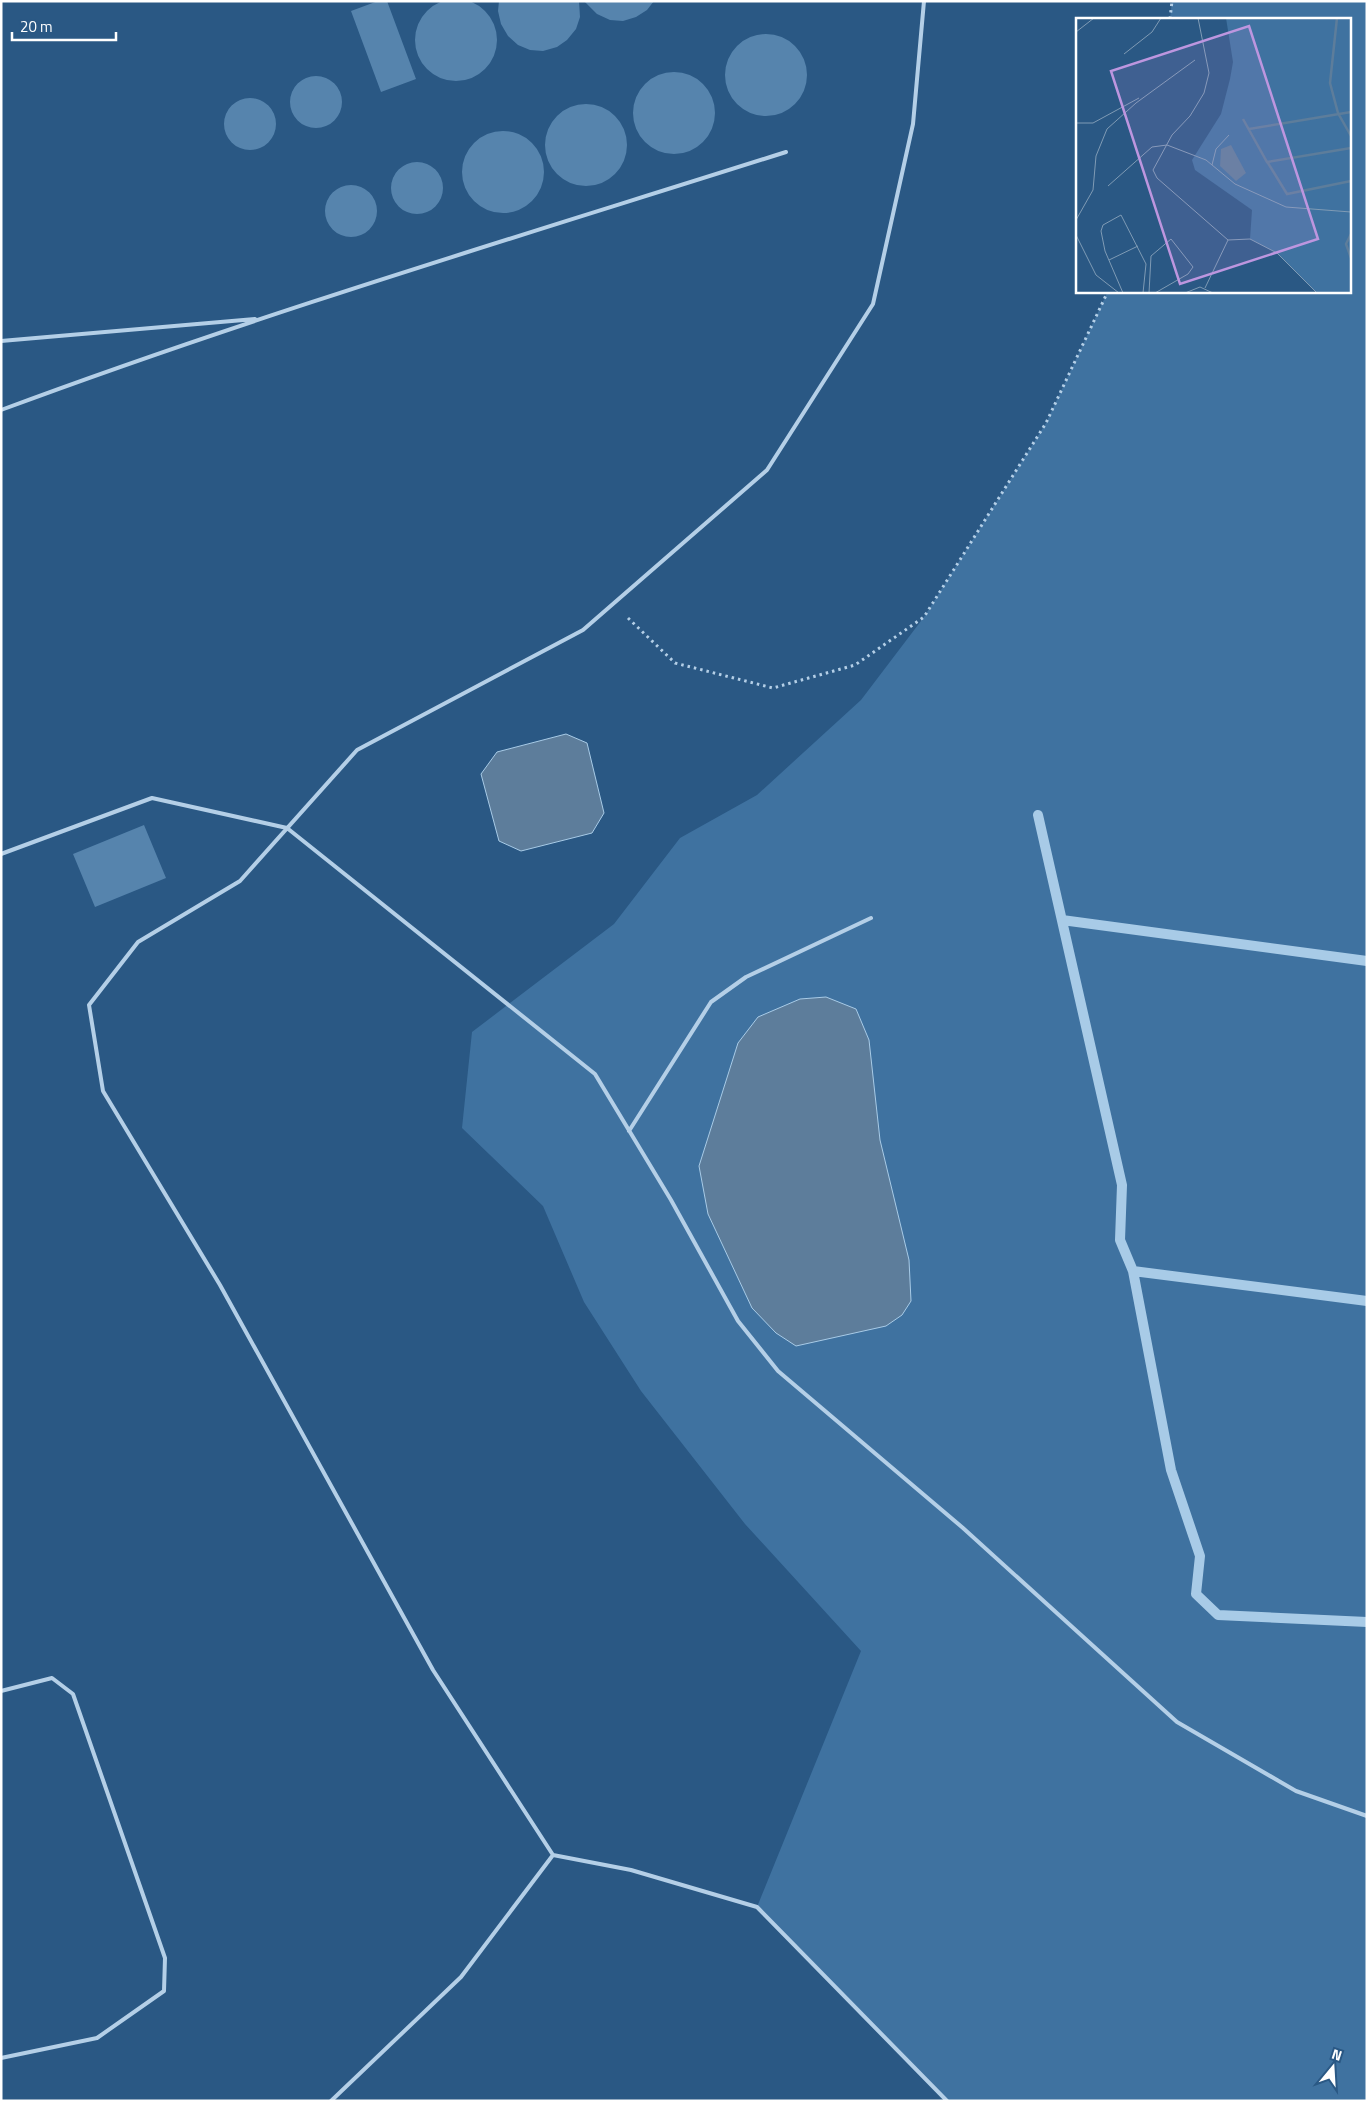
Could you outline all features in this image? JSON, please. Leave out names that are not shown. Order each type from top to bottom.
[{"type":"lane","points":[[924,1],[913,124],[873,304],[767,470],[583,630],[357,750],[240,881],[138,942],[89,1005],[103,1091],[220,1285],[433,1670],[553,1855],[631,1870],[757,1907],[947,2101]]},
{"type":"lane","points":[[1,410],[128,363],[261,318],[786,152]]},
{"type":"lane","points":[[1,341],[261,318]]},
{"type":"lane","points":[[1,854],[152,798],[287,828],[521,1017],[595,1074],[671,1200],[738,1321],[778,1371],[964,1528],[1176,1722],[1296,1791],[1367,1816]]},
{"type":"lane","points":[[629,1131],[711,1002],[746,977],[871,918]]},
{"type":"lane","points":[[1,1691],[52,1678],[72,1694],[165,1958],[164,1991],[97,2038],[1,2058]]},
{"type":"lane","points":[[331,2101],[461,1977],[553,1855]]},
{"type":"path","points":[[1170,18],[1172,1]]},
{"type":"path","points":[[614,603],[674,663],[773,688],[855,665],[924,617],[1046,423],[1108,292]]},
{"type":"shaded area","points":[[1172,1],[1367,1],[1367,2101],[947,2101],[757,1907],[861,1651],[745,1524],[641,1391],[584,1302],[543,1206],[462,1128],[472,1032],[614,924],[680,838],[757,795],[861,700],[924,617],[1046,423],[1108,292],[1350,292],[1350,18],[1170,18]]},
{"type":"shaded area","points":[[566,734],[587,743],[604,813],[592,833],[521,851],[499,841],[481,774],[497,752]]},
{"type":"shaded area","points":[[826,997],[856,1009],[869,1040],[880,1140],[909,1260],[911,1301],[902,1315],[886,1326],[796,1346],[776,1333],[752,1308],[708,1214],[699,1166],[738,1043],[758,1017],[800,999]]},
{"type":"building","points":[[456,-1],[472,2],[485,11],[494,24],[497,40],[494,56],[485,69],[472,78],[456,81],[440,78],[427,69],[418,56],[415,40],[418,24],[427,11],[440,2]]},
{"type":"building","points":[[378,1],[387,1],[416,79],[381,92],[351,11]]},
{"type":"building","points":[[499,1],[579,1],[580,17],[576,29],[567,40],[557,47],[543,51],[530,50],[518,45],[508,36],[501,24],[498,11]]},
{"type":"building","points":[[584,1],[654,1],[647,10],[636,17],[623,21],[610,20],[597,14]]},
{"type":"building","points":[[766,34],[782,37],[795,46],[804,59],[807,75],[804,91],[795,104],[782,113],[766,116],[750,113],[737,104],[728,91],[725,75],[728,59],[737,46],[750,37]]},
{"type":"building","points":[[674,72],[690,75],[703,84],[712,97],[715,113],[712,129],[703,142],[690,151],[674,154],[658,151],[645,142],[636,129],[633,113],[636,97],[645,84],[658,75]]},
{"type":"building","points":[[311,76],[321,76],[335,83],[342,97],[342,107],[335,121],[321,128],[311,128],[301,124],[294,117],[290,107],[290,97],[294,87],[301,80]]},
{"type":"building","points":[[245,98],[255,98],[269,105],[276,119],[276,129],[269,143],[255,150],[245,150],[235,146],[228,139],[224,129],[224,119],[228,109],[235,102]]},
{"type":"building","points":[[586,104],[602,107],[615,116],[624,129],[627,145],[624,161],[615,174],[602,183],[586,186],[570,183],[557,174],[548,161],[545,145],[548,129],[557,116],[570,107]]},
{"type":"building","points":[[503,131],[519,134],[532,143],[541,156],[544,172],[541,188],[532,201],[519,210],[503,213],[487,210],[474,201],[465,188],[462,172],[465,156],[474,143],[487,134]]},
{"type":"building","points":[[412,162],[422,162],[436,169],[443,183],[443,193],[436,207],[422,214],[412,214],[402,210],[395,203],[391,193],[391,183],[395,173],[402,166]]},
{"type":"building","points":[[346,185],[356,185],[370,192],[377,206],[377,216],[370,230],[356,237],[346,237],[336,233],[329,226],[325,216],[325,206],[329,196],[336,189]]},
{"type":"building","points":[[144,825],[166,878],[95,907],[73,854]]},
{"type":"waterway","points":[[1038,815],[1122,1185],[1120,1240],[1133,1271],[1367,1301]]},
{"type":"waterway","points":[[1062,920],[1367,961]]},
{"type":"waterway","points":[[1133,1271],[1171,1470],[1200,1556],[1196,1594],[1218,1615],[1367,1622]]}]
